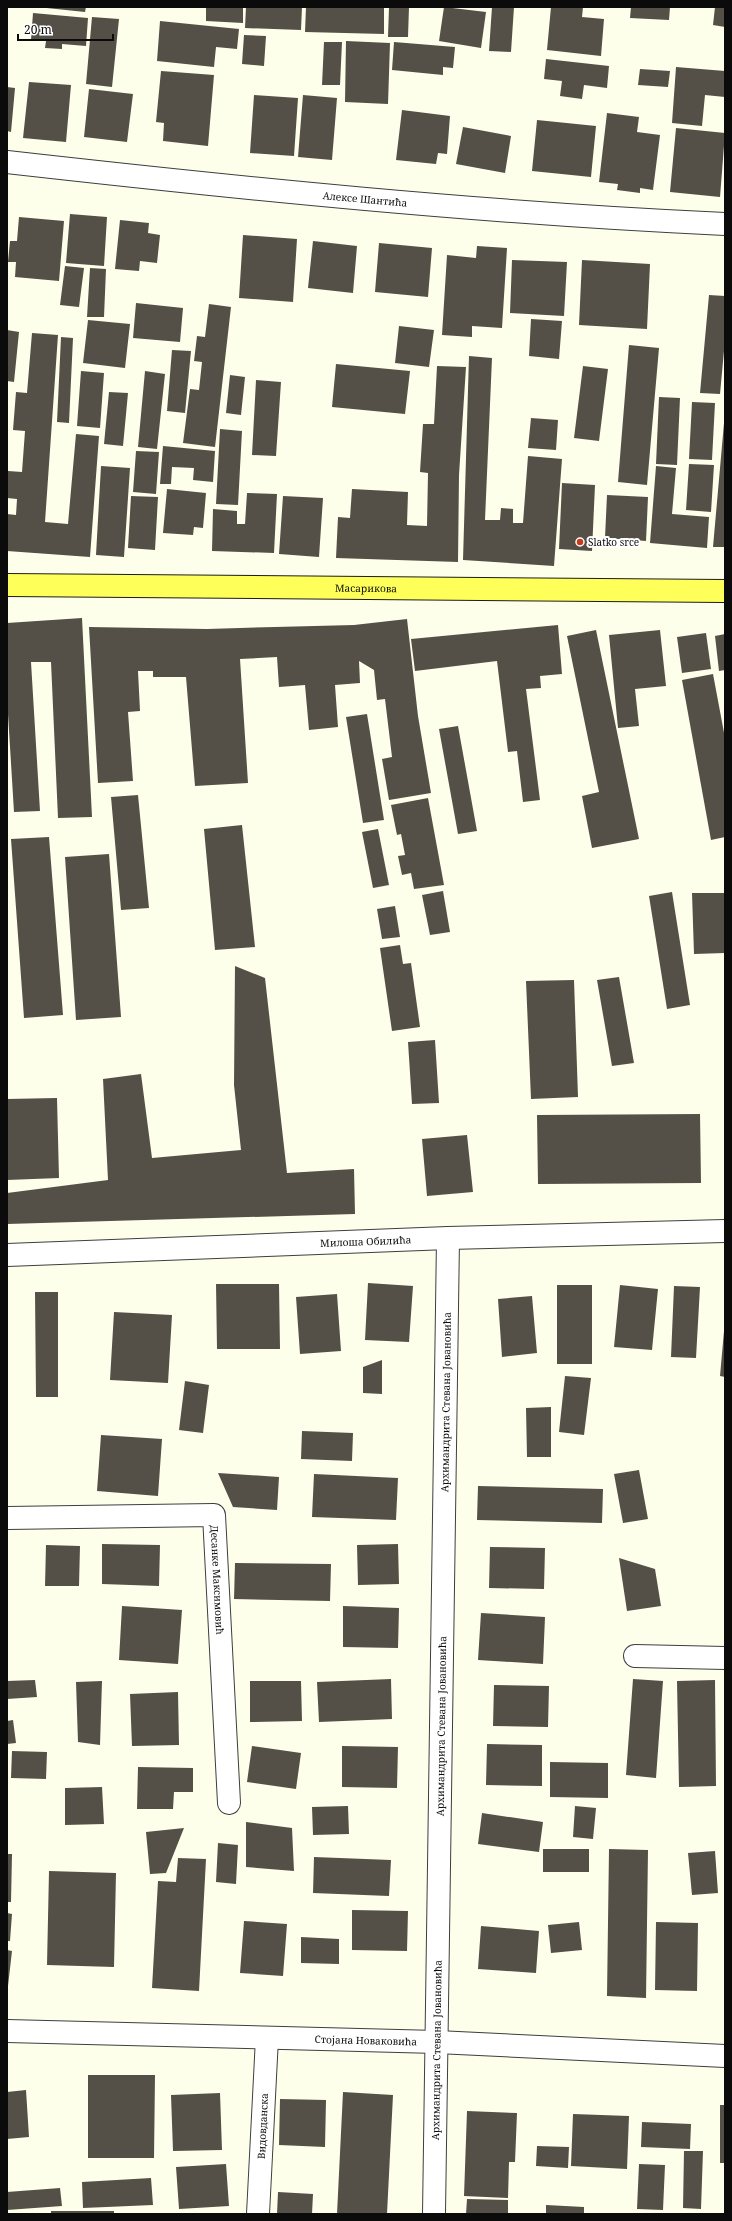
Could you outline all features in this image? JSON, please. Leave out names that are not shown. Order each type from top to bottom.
[{"type":"main road","name":"Масарикова","points":[[7,585],[725,591]]},
{"type":"street","name":"Алексе Шантића","points":[[7,162],[215,186],[600,218],[725,224]]},
{"type":"street","name":"Милоша Обилића","points":[[7,1255],[448,1238],[725,1231]]},
{"type":"street","name":"Архимандрита Стевана Јовановића","points":[[434,2214],[448,1238]]},
{"type":"street","name":"Десанке Максимовић","points":[[7,1518],[214,1515],[230,1803]]},
{"type":"street","points":[[635,1656],[725,1658]]},
{"type":"street","name":"Стојана Новаковића","points":[[7,2032],[437,2042],[725,2056]]},
{"type":"street","name":"Видовданска","points":[[258,2214],[267,2038]]},
{"type":"building","points":[[37,7],[86,7],[85,12]]},
{"type":"building","points":[[206,7],[243,7],[243,23],[206,21]]},
{"type":"building","points":[[246,7],[302,7],[301,30],[245,28]]},
{"type":"building","points":[[306,7],[384,7],[384,34],[305,32]]},
{"type":"building","points":[[389,7],[409,7],[408,37],[388,37]]},
{"type":"building","points":[[444,7],[486,12],[481,48],[439,41]]},
{"type":"building","points":[[492,7],[514,7],[511,52],[489,51]]},
{"type":"building","points":[[551,7],[583,7],[582,17],[604,19],[601,56],[547,50]]},
{"type":"building","points":[[631,7],[670,7],[669,20],[630,18]]},
{"type":"building","points":[[715,7],[725,7],[725,27],[713,25]]},
{"type":"building","points":[[33,13],[88,18],[86,46],[62,44],[62,49],[45,48],[46,41],[31,40]]},
{"type":"building","points":[[92,17],[119,19],[112,87],[86,84]]},
{"type":"building","points":[[160,21],[239,29],[237,49],[216,47],[214,67],[157,61]]},
{"type":"building","points":[[244,35],[266,36],[264,66],[242,64]]},
{"type":"building","points":[[346,41],[390,43],[388,104],[345,102]]},
{"type":"building","points":[[324,42],[342,42],[340,85],[322,85]]},
{"type":"building","points":[[394,42],[455,47],[453,68],[443,67],[443,75],[392,70]]},
{"type":"building","points":[[546,59],[609,66],[607,88],[584,85],[582,99],[560,96],[562,81],[544,79]]},
{"type":"building","points":[[676,67],[725,71],[725,97],[705,95],[702,126],[672,123]]},
{"type":"building","points":[[640,69],[670,71],[668,87],[638,85]]},
{"type":"building","points":[[161,71],[214,75],[208,146],[163,141],[164,123],[156,122]]},
{"type":"building","points":[[29,82],[71,85],[66,142],[23,138]]},
{"type":"building","points":[[7,87],[15,88],[11,132],[7,131]]},
{"type":"building","points":[[89,89],[133,94],[127,142],[84,137]]},
{"type":"building","points":[[254,95],[298,98],[294,156],[250,153]]},
{"type":"building","points":[[303,95],[337,98],[332,160],[298,157]]},
{"type":"building","points":[[402,110],[450,116],[447,154],[438,153],[436,164],[396,160]]},
{"type":"building","points":[[607,113],[639,117],[637,132],[660,135],[653,190],[640,188],[640,193],[617,190],[618,184],[599,182]]},
{"type":"building","points":[[537,120],[596,126],[591,177],[532,171]]},
{"type":"building","points":[[463,127],[511,136],[505,173],[456,164]]},
{"type":"building","points":[[676,128],[725,133],[720,197],[670,192]]},
{"type":"building","points":[[70,214],[107,217],[104,266],[66,263]]},
{"type":"building","points":[[19,217],[64,221],[59,281],[15,277],[16,262],[8,262],[10,241],[17,241]]},
{"type":"building","points":[[120,220],[149,223],[148,233],[160,235],[157,263],[140,261],[139,271],[115,269]]},
{"type":"building","points":[[243,235],[297,239],[293,302],[239,298]]},
{"type":"building","points":[[313,241],[357,246],[353,293],[308,288]]},
{"type":"building","points":[[379,243],[432,248],[428,297],[375,292]]},
{"type":"building","points":[[477,246],[507,248],[502,328],[472,326],[472,337],[442,335],[447,255],[476,258]]},
{"type":"building","points":[[512,260],[567,262],[564,316],[510,313]]},
{"type":"building","points":[[582,260],[650,264],[647,329],[579,325]]},
{"type":"building","points":[[65,266],[84,268],[79,307],[60,305]]},
{"type":"building","points":[[90,268],[106,269],[104,317],[87,317]]},
{"type":"building","points":[[709,295],[725,296],[725,340],[720,394],[700,393]]},
{"type":"building","points":[[136,303],[183,308],[180,342],[133,338]]},
{"type":"building","points":[[209,304],[231,307],[215,447],[183,443],[190,389],[199,390],[202,362],[194,361],[197,336],[205,337]]},
{"type":"building","points":[[531,319],[562,321],[559,359],[529,356]]},
{"type":"building","points":[[88,320],[130,324],[125,368],[83,363]]},
{"type":"building","points":[[399,326],[434,330],[429,367],[395,363]]},
{"type":"building","points":[[7,330],[19,332],[14,382],[7,381]]},
{"type":"building","points":[[32,333],[58,335],[45,522],[68,524],[76,434],[99,436],[90,557],[7,551],[7,514],[16,515],[17,499],[7,498],[8,471],[22,472],[25,431],[13,430],[16,392],[27,393]]},
{"type":"building","points":[[61,337],[73,338],[69,423],[57,422]]},
{"type":"building","points":[[629,345],[659,348],[647,485],[618,482]]},
{"type":"building","points":[[172,350],[191,351],[185,413],[167,411]]},
{"type":"building","points":[[469,356],[492,358],[485,520],[500,520],[501,508],[513,509],[513,523],[523,523],[528,456],[562,459],[554,566],[463,560]]},
{"type":"building","points":[[336,364],[410,371],[405,414],[332,407]]},
{"type":"building","points":[[437,366],[466,367],[459,475],[458,562],[336,558],[338,517],[350,518],[352,489],[408,492],[407,525],[427,526],[428,473],[420,472],[423,424],[434,424]]},
{"type":"building","points":[[583,366],[608,369],[599,441],[574,438]]},
{"type":"building","points":[[81,371],[104,373],[100,428],[77,426]]},
{"type":"building","points":[[145,371],[165,374],[157,449],[138,447]]},
{"type":"building","points":[[230,375],[245,377],[241,415],[226,413]]},
{"type":"building","points":[[256,380],[281,382],[276,456],[252,455]]},
{"type":"building","points":[[109,392],[128,393],[123,446],[104,444]]},
{"type":"building","points":[[659,397],[680,398],[677,465],[656,464]]},
{"type":"building","points":[[692,402],[715,403],[712,460],[689,459]]},
{"type":"building","points":[[531,418],[558,420],[556,450],[528,448]]},
{"type":"building","points":[[724,423],[725,547],[713,547]]},
{"type":"building","points":[[220,429],[242,431],[238,505],[216,504]]},
{"type":"building","points":[[163,446],[215,451],[213,482],[193,480],[194,468],[172,467],[171,484],[160,484]]},
{"type":"building","points":[[136,451],[159,452],[156,494],[133,492]]},
{"type":"building","points":[[689,464],[714,465],[711,512],[686,510]]},
{"type":"building","points":[[101,466],[130,468],[124,557],[96,555]]},
{"type":"building","points":[[656,466],[676,468],[672,514],[709,517],[707,548],[650,543]]},
{"type":"building","points":[[562,483],[595,485],[592,551],[559,549]]},
{"type":"building","points":[[167,489],[206,493],[203,528],[194,527],[193,535],[163,533]]},
{"type":"building","points":[[247,493],[277,494],[274,553],[212,551],[213,509],[237,511],[237,524],[245,524]]},
{"type":"building","points":[[607,495],[648,497],[646,541],[605,538]]},
{"type":"building","points":[[131,496],[158,497],[155,550],[128,548]]},
{"type":"building","points":[[283,496],[323,498],[319,557],[279,554]]},
{"type":"building","points":[[82,618],[92,817],[58,818],[51,662],[31,662],[40,811],[14,812],[7,698],[7,623]]},
{"type":"building","points":[[407,619],[418,716],[431,793],[389,800],[382,759],[392,757],[385,699],[377,700],[374,670],[359,661],[360,683],[335,685],[338,727],[309,730],[305,685],[279,687],[277,657],[240,659],[248,783],[195,786],[186,677],[153,677],[153,671],[138,671],[140,711],[128,712],[133,781],[98,783],[89,627],[207,629],[354,625]]},
{"type":"building","points":[[558,625],[562,674],[540,676],[541,688],[526,689],[540,800],[523,802],[517,751],[508,752],[497,661],[415,671],[411,639]]},
{"type":"building","points":[[596,630],[639,839],[592,848],[582,796],[599,792],[567,636]]},
{"type":"building","points":[[660,630],[666,686],[635,689],[639,726],[618,728],[609,635]]},
{"type":"building","points":[[706,633],[711,669],[682,673],[677,637]]},
{"type":"building","points":[[725,634],[725,670],[719,671],[715,636]]},
{"type":"building","points":[[713,674],[725,738],[725,837],[711,840],[682,680]]},
{"type":"building","points":[[367,714],[384,820],[363,823],[346,717]]},
{"type":"building","points":[[458,726],[477,831],[458,834],[439,729]]},
{"type":"building","points":[[138,795],[149,908],[121,910],[111,797]]},
{"type":"building","points":[[428,798],[444,885],[414,889],[411,873],[402,875],[398,856],[405,855],[401,834],[397,835],[391,805]]},
{"type":"building","points":[[242,825],[255,947],[215,950],[204,829]]},
{"type":"building","points":[[378,829],[389,885],[373,888],[362,832]]},
{"type":"building","points":[[49,837],[63,1015],[24,1018],[11,839]]},
{"type":"building","points":[[109,854],[121,1017],[76,1020],[65,857]]},
{"type":"building","points":[[443,891],[450,932],[430,935],[422,895]]},
{"type":"building","points":[[672,892],[690,1005],[667,1009],[649,896]]},
{"type":"building","points":[[692,893],[725,893],[725,953],[694,954]]},
{"type":"building","points":[[395,906],[400,937],[382,939],[377,909]]},
{"type":"building","points":[[400,945],[403,964],[411,963],[420,1027],[392,1031],[380,948]]},
{"type":"building","points":[[235,966],[265,978],[287,1173],[354,1169],[355,1214],[7,1224],[7,1193],[108,1180],[103,1079],[141,1074],[152,1158],[241,1150],[234,1085]]},
{"type":"building","points":[[619,977],[634,1063],[612,1066],[597,980]]},
{"type":"building","points":[[574,980],[578,1097],[531,1099],[526,981]]},
{"type":"building","points":[[435,1040],[439,1103],[412,1104],[408,1042]]},
{"type":"building","points":[[57,1098],[59,1178],[7,1180],[7,1099]]},
{"type":"building","points":[[700,1114],[701,1183],[538,1184],[537,1115]]},
{"type":"building","points":[[467,1135],[473,1192],[427,1196],[422,1139]]},
{"type":"building","points":[[368,1283],[413,1286],[409,1342],[365,1340]]},
{"type":"building","points":[[216,1284],[279,1284],[280,1349],[217,1349]]},
{"type":"building","points":[[557,1285],[592,1285],[592,1364],[557,1364]]},
{"type":"building","points":[[620,1285],[658,1289],[652,1350],[614,1347]]},
{"type":"building","points":[[674,1286],[700,1287],[696,1358],[671,1357]]},
{"type":"building","points":[[35,1292],[58,1292],[58,1397],[36,1397]]},
{"type":"building","points":[[337,1294],[341,1351],[300,1354],[296,1297]]},
{"type":"building","points":[[532,1296],[537,1353],[502,1357],[498,1299]]},
{"type":"building","points":[[114,1312],[172,1315],[168,1383],[110,1380]]},
{"type":"building","points":[[725,1331],[725,1377],[720,1376]]},
{"type":"building","points":[[382,1360],[382,1394],[363,1393],[363,1367]]},
{"type":"building","points":[[565,1376],[591,1378],[584,1435],[559,1432]]},
{"type":"building","points":[[185,1381],[209,1385],[203,1433],[179,1430]]},
{"type":"building","points":[[551,1407],[551,1457],[527,1457],[526,1408]]},
{"type":"building","points":[[302,1431],[353,1433],[352,1461],[301,1459]]},
{"type":"building","points":[[101,1435],[162,1439],[158,1496],[97,1491]]},
{"type":"building","points":[[639,1470],[648,1519],[623,1523],[614,1474]]},
{"type":"building","points":[[218,1473],[279,1477],[277,1510],[233,1507]]},
{"type":"building","points":[[314,1474],[398,1478],[396,1520],[312,1517]]},
{"type":"building","points":[[478,1486],[603,1489],[602,1523],[477,1520]]},
{"type":"building","points":[[102,1544],[160,1545],[159,1586],[102,1584]]},
{"type":"building","points":[[398,1544],[399,1584],[358,1585],[357,1545]]},
{"type":"building","points":[[46,1545],[80,1546],[79,1586],[45,1586]]},
{"type":"building","points":[[490,1547],[545,1548],[544,1589],[489,1588]]},
{"type":"building","points":[[619,1558],[655,1569],[661,1606],[627,1611]]},
{"type":"building","points":[[235,1563],[331,1564],[330,1601],[234,1599]]},
{"type":"building","points":[[122,1606],[182,1610],[178,1664],[119,1660]]},
{"type":"building","points":[[343,1606],[399,1608],[398,1648],[343,1647]]},
{"type":"building","points":[[481,1613],[545,1617],[543,1664],[478,1660]]},
{"type":"building","points":[[391,1679],[392,1719],[319,1722],[317,1682]]},
{"type":"building","points":[[633,1679],[663,1681],[656,1778],[626,1775]]},
{"type":"building","points":[[35,1680],[37,1697],[7,1699],[7,1681]]},
{"type":"building","points":[[715,1680],[716,1786],[679,1787],[677,1681]]},
{"type":"building","points":[[102,1681],[100,1745],[78,1742],[76,1682]]},
{"type":"building","points":[[250,1681],[301,1681],[302,1721],[250,1722]]},
{"type":"building","points":[[494,1685],[549,1686],[548,1727],[493,1726]]},
{"type":"building","points":[[178,1692],[179,1745],[132,1746],[130,1694]]},
{"type":"building","points":[[13,1720],[16,1743],[7,1744],[7,1721]]},
{"type":"building","points":[[487,1744],[542,1745],[542,1786],[486,1785]]},
{"type":"building","points":[[252,1746],[301,1753],[296,1789],[247,1782]]},
{"type":"building","points":[[342,1746],[398,1747],[397,1788],[342,1787]]},
{"type":"building","points":[[12,1751],[47,1752],[46,1779],[11,1778]]},
{"type":"building","points":[[550,1762],[608,1763],[608,1798],[550,1797]]},
{"type":"building","points":[[138,1767],[193,1768],[193,1792],[174,1792],[173,1809],[137,1809]]},
{"type":"building","points":[[102,1787],[104,1824],[65,1825],[65,1788]]},
{"type":"building","points":[[348,1806],[349,1834],[313,1835],[312,1807]]},
{"type":"building","points":[[575,1806],[596,1808],[593,1839],[573,1837]]},
{"type":"building","points":[[482,1813],[543,1822],[539,1852],[478,1844]]},
{"type":"building","points":[[246,1822],[292,1828],[294,1871],[246,1867]]},
{"type":"building","points":[[184,1828],[166,1873],[150,1874],[146,1832]]},
{"type":"building","points":[[218,1843],[238,1845],[236,1884],[216,1882]]},
{"type":"building","points":[[543,1849],[589,1849],[589,1872],[543,1872]]},
{"type":"building","points":[[609,1849],[648,1850],[646,1998],[607,1996]]},
{"type":"building","points":[[715,1851],[718,1893],[692,1895],[688,1853]]},
{"type":"building","points":[[7,1854],[12,1854],[11,1902],[7,1902]]},
{"type":"building","points":[[314,1857],[391,1860],[389,1896],[313,1893]]},
{"type":"building","points":[[178,1858],[206,1859],[199,1991],[152,1988],[158,1881],[176,1882]]},
{"type":"building","points":[[49,1871],[116,1873],[114,1967],[47,1965]]},
{"type":"building","points":[[352,1910],[408,1911],[407,1951],[352,1950]]},
{"type":"building","points":[[7,1913],[12,1914],[10,1941],[7,1941]]},
{"type":"building","points":[[244,1921],[287,1924],[283,1976],[240,1973]]},
{"type":"building","points":[[579,1922],[582,1950],[551,1953],[548,1925]]},
{"type":"building","points":[[656,1922],[698,1923],[697,1991],[655,1990]]},
{"type":"building","points":[[481,1926],[539,1931],[536,1973],[478,1969]]},
{"type":"building","points":[[301,1937],[339,1939],[339,1964],[301,1963]]},
{"type":"building","points":[[7,1950],[12,1951],[8,1986],[7,1986]]},
{"type":"building","points":[[88,2075],[155,2075],[154,2158],[88,2158]]},
{"type":"building","points":[[26,2090],[29,2137],[7,2139],[7,2092]]},
{"type":"building","points":[[343,2092],[393,2095],[387,2214],[337,2214]]},
{"type":"building","points":[[220,2093],[222,2150],[173,2151],[171,2095]]},
{"type":"building","points":[[280,2099],[326,2100],[325,2147],[279,2145]]},
{"type":"building","points":[[720,2105],[725,2105],[725,2163],[720,2163]]},
{"type":"building","points":[[467,2111],[517,2113],[515,2162],[509,2162],[508,2198],[464,2196]]},
{"type":"building","points":[[573,2114],[629,2116],[627,2169],[571,2166]]},
{"type":"building","points":[[642,2122],[691,2124],[690,2149],[641,2147]]},
{"type":"building","points":[[537,2146],[569,2147],[568,2168],[536,2166]]},
{"type":"building","points":[[684,2151],[703,2151],[701,2209],[683,2208]]},
{"type":"building","points":[[226,2164],[229,2206],[179,2209],[176,2167]]},
{"type":"building","points":[[639,2164],[665,2165],[663,2210],[637,2209]]},
{"type":"building","points":[[151,2178],[153,2205],[83,2208],[82,2182]]},
{"type":"building","points":[[60,2188],[62,2206],[7,2210],[7,2192]]},
{"type":"building","points":[[278,2192],[313,2194],[312,2214],[277,2214]]},
{"type":"building","points":[[467,2199],[508,2200],[508,2214],[466,2214]]},
{"type":"building","points":[[546,2205],[584,2207],[584,2214],[546,2214]]},
{"type":"building","points":[[51,2211],[114,2211],[114,2214],[51,2214]]},
{"type":"place","name":"Slatko srce","points":[[580,542]]}]
